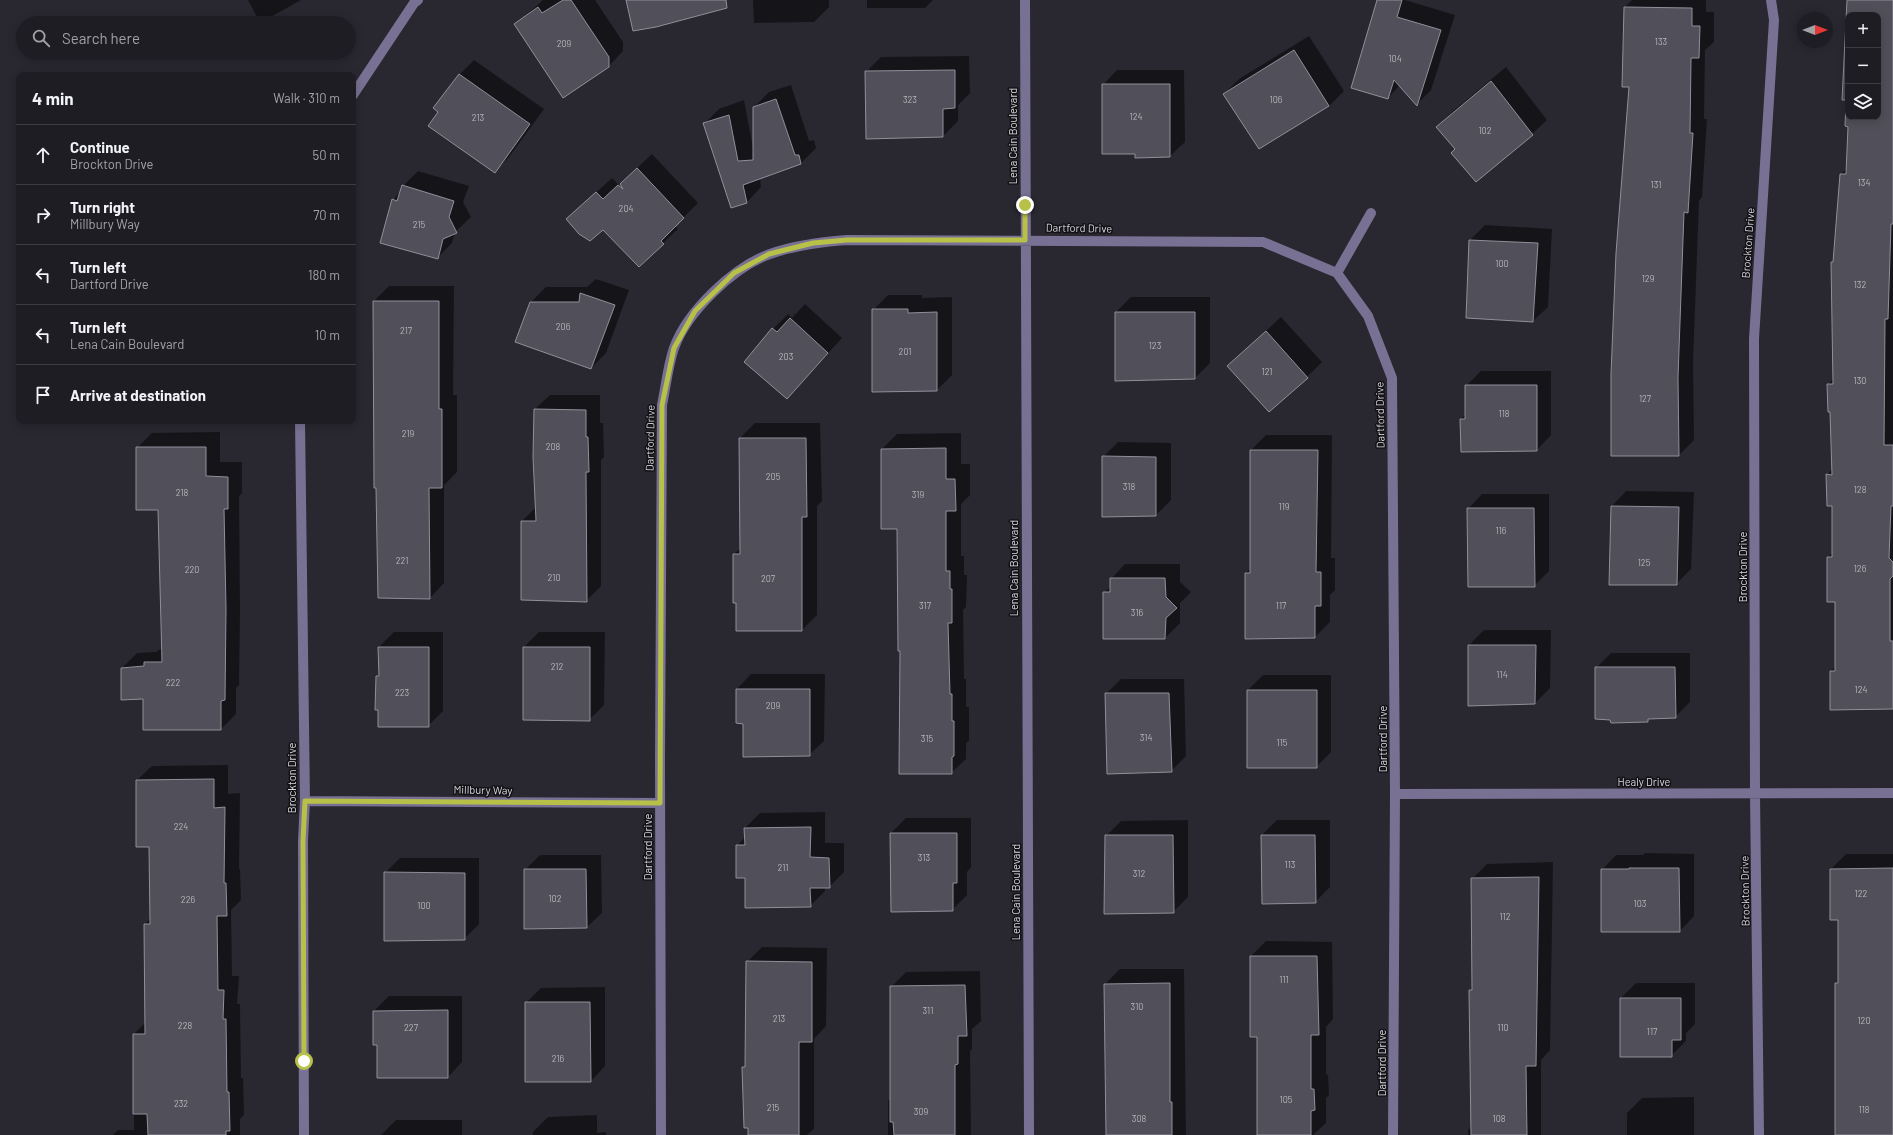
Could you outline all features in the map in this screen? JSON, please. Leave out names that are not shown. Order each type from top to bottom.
[{"type":"street","name":"Lena Cain Boulevard","points":[[1025,0],[1029,1135]]},
{"type":"street","name":"Brockton Drive","points":[[1759,1135],[1755,794],[1754,339],[1774,20],[1771,0]]},
{"type":"street","points":[[356,90],[414,1]]},
{"type":"street","points":[[1337,273],[1371,213]]},
{"type":"street","name":"Dartford Drive","points":[[661,1135],[660,803],[662,405],[674,348],[695,311],[734,273],[769,254],[813,243],[847,240],[1263,242],[1337,273],[1368,316],[1392,378],[1395,794],[1393,1135]]},
{"type":"street","name":"Brockton Drive","points":[[300,424],[305,801],[303,841],[304,1135]]},
{"type":"street","name":"Healy Drive","points":[[1395,794],[1893,793]]},
{"type":"street","name":"Millbury Way","points":[[305,801],[660,803]]},
{"type":"building","points":[[563,0],[571,0],[609,57],[609,67],[563,98],[514,24],[538,7],[542,13]]},
{"type":"building","points":[[626,0],[726,0],[727,8],[656,27],[633,31]]},
{"type":"building","points":[[1377,0],[1402,0],[1397,17],[1441,30],[1417,106],[1394,80],[1388,99],[1351,88]]},
{"type":"building","points":[[1847,0],[1893,0],[1893,224],[1891,224],[1888,319],[1885,319],[1884,445],[1893,445],[1893,506],[1891,506],[1889,558],[1893,562],[1893,576],[1890,579],[1890,641],[1893,641],[1893,709],[1830,710],[1830,671],[1835,671],[1835,602],[1827,602],[1827,557],[1832,557],[1832,506],[1827,506],[1826,474],[1832,475],[1830,412],[1828,412],[1827,384],[1833,384],[1831,262],[1833,262],[1840,174],[1846,174],[1848,127],[1845,126],[1845,120],[1881,120],[1881,12],[1846,12]]},
{"type":"building","points":[[1624,7],[1692,8],[1692,26],[1700,26],[1699,58],[1691,58],[1690,133],[1693,133],[1688,213],[1684,212],[1678,377],[1679,456],[1611,456],[1611,374],[1616,253],[1629,87],[1622,87]]},
{"type":"building","points":[[1845,40],[1845,84],[1845,100],[1842,100]]},
{"type":"building","points":[[1294,50],[1329,106],[1259,149],[1223,94]]},
{"type":"building","points":[[955,70],[955,108],[943,109],[943,137],[866,139],[865,71]]},
{"type":"building","points":[[459,74],[530,124],[495,173],[428,126],[438,112],[433,108]]},
{"type":"building","points":[[1491,81],[1533,135],[1476,182],[1451,153],[1455,149],[1436,127]]},
{"type":"building","points":[[1102,84],[1170,84],[1170,157],[1135,158],[1135,154],[1102,154]]},
{"type":"building","points":[[776,99],[795,155],[799,155],[801,164],[743,185],[747,203],[731,208],[703,123],[729,115],[738,161],[753,160],[753,107]]},
{"type":"building","points":[[637,168],[684,218],[661,241],[664,244],[639,267],[603,230],[590,241],[579,234],[566,219],[596,192],[603,199],[618,185],[623,189],[620,184]]},
{"type":"building","points":[[402,185],[454,201],[449,217],[457,233],[443,239],[438,259],[380,243],[392,199],[397,201]]},
{"type":"building","points":[[1469,240],[1538,243],[1533,322],[1466,318]]},
{"type":"building","points":[[580,293],[615,305],[591,369],[515,342],[530,302],[579,302]]},
{"type":"building","points":[[373,301],[439,301],[439,409],[442,409],[442,488],[429,488],[430,599],[378,598],[376,488],[374,488]]},
{"type":"building","points":[[872,309],[908,309],[908,313],[937,312],[937,391],[872,392]]},
{"type":"building","points":[[1115,312],[1195,312],[1195,379],[1115,381]]},
{"type":"building","points":[[790,318],[828,353],[787,399],[744,362],[772,328],[777,332]]},
{"type":"building","points":[[1266,331],[1308,378],[1269,412],[1227,366]]},
{"type":"building","points":[[1465,385],[1537,385],[1537,451],[1461,452],[1460,419],[1465,419]]},
{"type":"building","points":[[534,409],[586,410],[586,437],[588,437],[589,472],[586,472],[587,602],[521,600],[521,521],[536,521],[533,457]]},
{"type":"building","points":[[739,438],[806,438],[807,517],[802,517],[802,631],[736,631],[736,603],[733,603],[733,554],[740,554]]},
{"type":"building","points":[[136,447],[206,447],[206,476],[228,477],[228,509],[224,509],[226,609],[225,700],[221,701],[221,730],[143,730],[143,699],[121,700],[121,668],[144,666],[144,662],[162,662],[158,510],[136,510]]},
{"type":"building","points":[[946,448],[946,479],[955,479],[956,511],[946,511],[946,571],[950,571],[950,589],[952,589],[952,623],[948,623],[950,694],[952,694],[952,721],[954,721],[954,756],[952,757],[952,774],[899,774],[900,651],[898,651],[897,529],[881,529],[881,449]]},
{"type":"building","points":[[1250,450],[1318,450],[1316,572],[1321,572],[1321,606],[1315,606],[1315,638],[1245,639],[1245,573],[1250,573]]},
{"type":"building","points":[[1102,456],[1156,457],[1156,516],[1102,517]]},
{"type":"building","points":[[1611,506],[1679,507],[1677,585],[1609,585]]},
{"type":"building","points":[[1467,508],[1534,508],[1535,587],[1468,587]]},
{"type":"building","points":[[1110,578],[1165,578],[1166,597],[1177,608],[1166,618],[1165,639],[1103,639],[1103,592],[1110,592]]},
{"type":"building","points":[[1468,645],[1536,645],[1535,704],[1468,706]]},
{"type":"building","points":[[378,647],[429,647],[429,727],[378,727],[378,710],[375,710],[376,676],[379,676]]},
{"type":"building","points":[[523,647],[590,647],[590,721],[523,720]]},
{"type":"building","points":[[1595,667],[1675,667],[1676,718],[1648,719],[1648,722],[1611,723],[1610,720],[1595,719]]},
{"type":"building","points":[[736,689],[810,689],[810,756],[743,757],[743,724],[736,723]]},
{"type":"building","points":[[1247,690],[1317,690],[1317,768],[1247,768]]},
{"type":"building","points":[[1105,693],[1169,693],[1172,772],[1107,774]]},
{"type":"building","points":[[214,779],[214,808],[225,807],[224,883],[226,883],[227,916],[217,916],[218,990],[224,990],[223,1019],[226,1019],[227,1092],[229,1092],[230,1131],[226,1131],[226,1135],[148,1135],[147,1114],[133,1114],[133,1034],[145,1034],[144,924],[150,924],[149,847],[136,847],[136,780]]},
{"type":"building","points":[[811,827],[810,857],[829,858],[830,888],[810,888],[811,907],[745,908],[745,878],[736,878],[736,845],[745,845],[744,828]]},
{"type":"building","points":[[890,833],[957,833],[957,883],[953,883],[953,911],[891,912]]},
{"type":"building","points":[[1105,835],[1173,835],[1174,913],[1104,914]]},
{"type":"building","points":[[1261,835],[1315,835],[1316,903],[1262,904]]},
{"type":"building","points":[[1679,868],[1680,932],[1601,932],[1601,869]]},
{"type":"building","points":[[1893,868],[1893,1135],[1835,1135],[1835,983],[1838,983],[1838,920],[1830,920],[1830,869]]},
{"type":"building","points":[[524,869],[586,869],[587,928],[524,929]]},
{"type":"building","points":[[384,872],[465,873],[465,940],[384,941]]},
{"type":"building","points":[[1539,877],[1536,1066],[1526,1066],[1527,1135],[1471,1135],[1469,990],[1472,990],[1471,878]]},
{"type":"building","points":[[1250,956],[1317,956],[1319,1035],[1311,1035],[1311,1089],[1314,1089],[1315,1110],[1311,1111],[1311,1135],[1257,1135],[1257,1037],[1250,1037]]},
{"type":"building","points":[[746,961],[812,962],[812,1042],[799,1042],[799,1135],[748,1135],[748,1128],[744,1128],[742,1067],[745,1067]]},
{"type":"building","points":[[1170,983],[1170,1102],[1172,1102],[1172,1135],[1106,1135],[1104,984]]},
{"type":"building","points":[[965,985],[967,1036],[958,1036],[958,1064],[955,1065],[955,1135],[894,1135],[893,1122],[890,1122],[890,986]]},
{"type":"building","points":[[1620,998],[1681,998],[1681,1040],[1672,1040],[1672,1057],[1620,1057]]},
{"type":"building","points":[[525,1002],[590,1002],[591,1082],[525,1082]]},
{"type":"building","points":[[448,1010],[448,1078],[377,1078],[377,1045],[373,1045],[373,1011]]},
{"type":"route","points":[[304,1061],[303,841],[305,801],[660,803],[662,405],[674,348],[695,311],[734,273],[769,254],[813,243],[847,240],[1025,240],[1025,205]]}]
